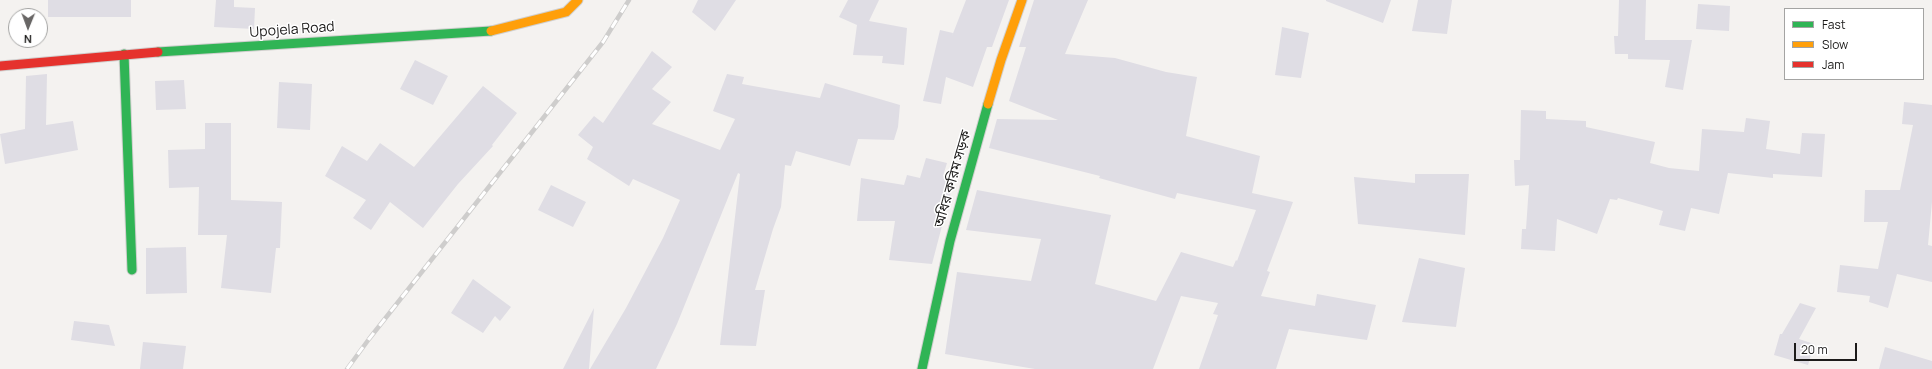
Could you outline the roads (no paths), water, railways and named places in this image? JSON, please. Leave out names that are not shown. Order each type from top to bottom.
[{"type":"street","name":"Upojela Road","points":[[0,66],[124,54],[496,31],[566,12],[578,0]]},
{"type":"street","name":"অধির করিম সড়ক","points":[[922,369],[950,241],[1002,60],[1022,0]]},
{"type":"street","points":[[124,54],[132,270]]},
{"type":"railway","points":[[347,369],[603,42],[629,0]]}]
